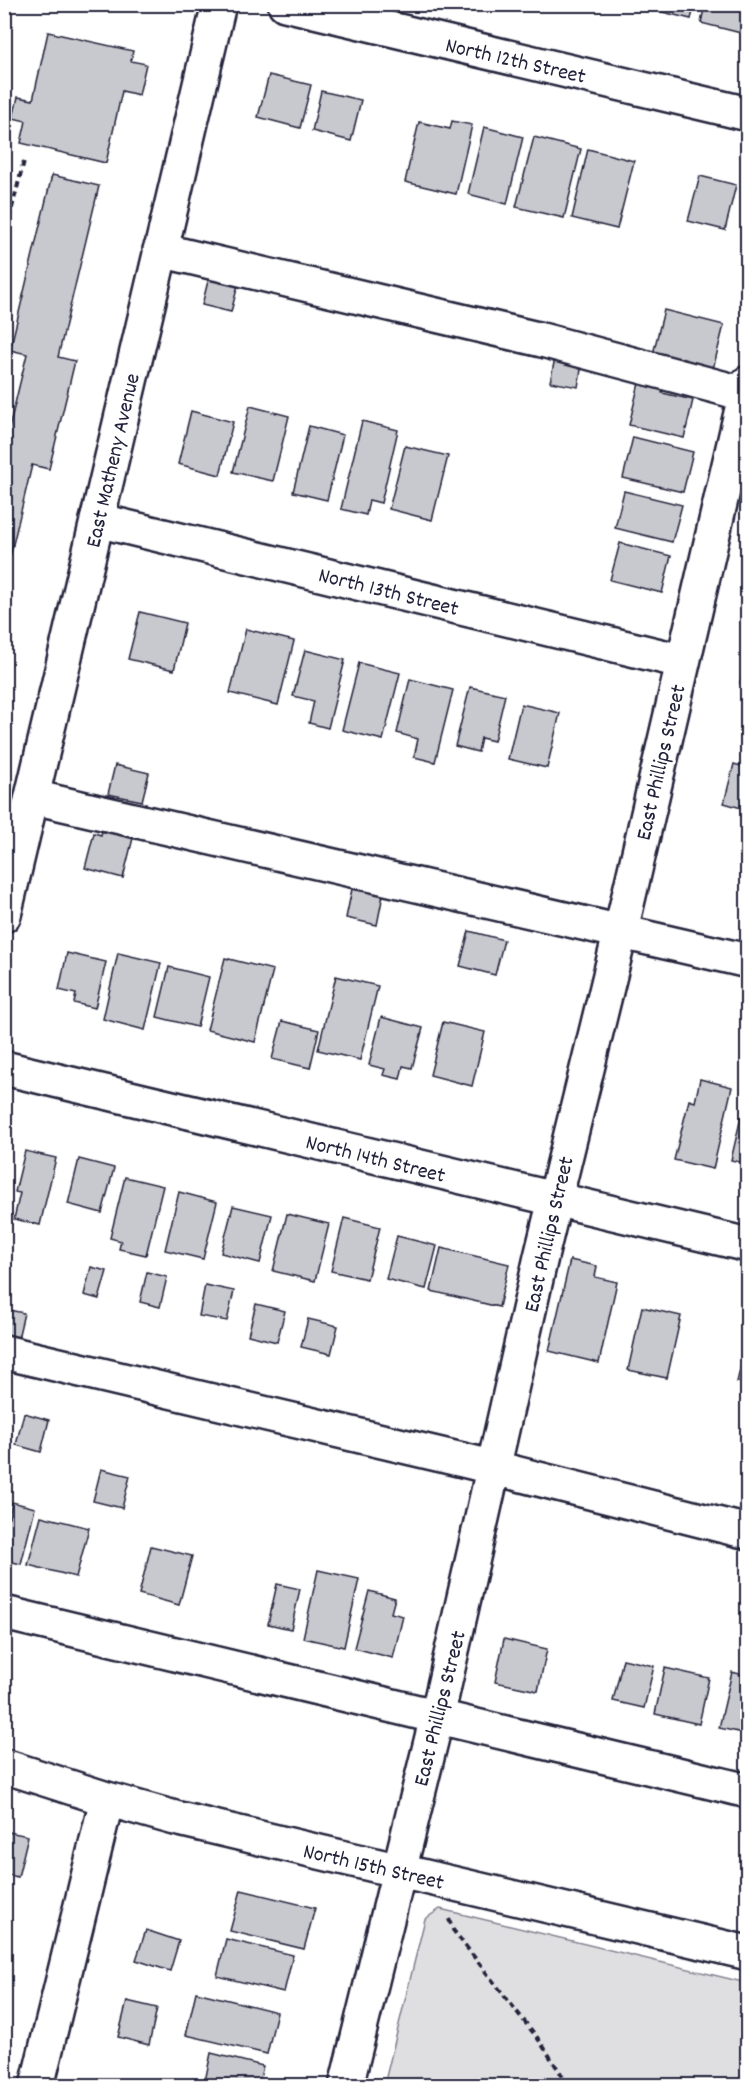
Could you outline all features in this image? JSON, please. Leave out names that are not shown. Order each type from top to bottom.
[{"type":"street","name":"East Matheny Avenue","points":[[4,915],[159,250],[219,4]]},
{"type":"street","name":"North 12th Street","points":[[285,4],[747,114]]},
{"type":"street","points":[[159,250],[746,389]]},
{"type":"street","name":"East Phillips Street","points":[[346,2085],[437,1717],[554,1200],[621,930],[681,661],[746,389]]},
{"type":"street","name":"North 13th Street","points":[[97,520],[681,661]]},
{"type":"street","points":[[33,797],[621,930],[747,961]]},
{"type":"street","name":"North 14th Street","points":[[4,1068],[747,1245]]},
{"type":"street","points":[[4,1352],[493,1468],[747,1532]]},
{"type":"street","points":[[4,1613],[747,1791]]},
{"type":"street","name":"North 15th Street","points":[[4,1766],[107,1799],[398,1871],[747,1953]]},
{"type":"street","points":[[37,2085],[107,1799]]},
{"type":"path","points":[[4,239],[24,161]]},
{"type":"path","points":[[449,1919],[453,1930],[538,2040],[569,2085]]},
{"type":"shaded area","points":[[440,1909],[747,1983],[747,2085],[384,2085],[425,1919]]},
{"type":"building","points":[[651,4],[695,4],[691,19],[650,9]]},
{"type":"building","points":[[705,4],[748,4],[741,33],[701,23]]},
{"type":"building","points":[[48,32],[133,51],[131,61],[146,64],[139,95],[122,91],[106,163],[21,143],[26,121],[13,118],[18,97],[33,100]]},
{"type":"building","points":[[269,75],[311,85],[300,128],[258,117]]},
{"type":"building","points":[[321,91],[361,100],[351,141],[312,131]]},
{"type":"building","points":[[452,121],[472,125],[456,194],[405,182],[419,122],[450,129]]},
{"type":"building","points":[[484,127],[523,137],[507,204],[468,194]]},
{"type":"building","points":[[534,137],[581,149],[564,218],[516,207]]},
{"type":"building","points":[[588,149],[634,161],[617,229],[572,218]]},
{"type":"building","points":[[52,175],[99,186],[58,357],[75,361],[49,469],[32,465],[4,582],[4,449],[27,354],[10,350]]},
{"type":"building","points":[[700,176],[736,185],[725,230],[688,221]]},
{"type":"building","points":[[210,273],[239,281],[231,312],[202,305]]},
{"type":"building","points":[[664,310],[724,325],[713,369],[653,354]]},
{"type":"building","points":[[555,358],[582,364],[578,387],[550,382]]},
{"type":"building","points":[[639,383],[663,389],[662,393],[693,400],[684,438],[629,425]]},
{"type":"building","points":[[250,406],[289,416],[273,481],[233,472]]},
{"type":"building","points":[[191,411],[233,422],[220,475],[178,464]]},
{"type":"building","points":[[362,421],[398,430],[381,503],[369,500],[366,515],[341,509]]},
{"type":"building","points":[[309,426],[343,435],[327,500],[293,492]]},
{"type":"building","points":[[633,437],[693,452],[683,492],[623,478]]},
{"type":"building","points":[[405,446],[448,456],[432,520],[389,509]]},
{"type":"building","points":[[624,491],[682,505],[672,542],[615,528]]},
{"type":"building","points":[[620,543],[671,556],[662,593],[610,580]]},
{"type":"building","points":[[140,612],[185,623],[174,670],[128,659]]},
{"type":"building","points":[[246,629],[294,641],[278,705],[230,693]]},
{"type":"building","points":[[305,650],[345,660],[328,728],[309,723],[314,701],[293,696]]},
{"type":"building","points":[[748,652],[748,685],[740,683]]},
{"type":"building","points":[[359,663],[400,673],[383,740],[342,730]]},
{"type":"building","points":[[410,679],[453,690],[435,762],[414,757],[418,739],[397,733]]},
{"type":"building","points":[[470,687],[505,695],[494,741],[481,738],[478,752],[455,746]]},
{"type":"building","points":[[521,704],[560,713],[547,768],[508,759]]},
{"type":"building","points":[[734,764],[748,768],[748,810],[724,803]]},
{"type":"building","points":[[115,765],[149,773],[142,801],[108,794]]},
{"type":"building","points":[[105,818],[136,826],[123,878],[85,868],[94,833],[101,835]]},
{"type":"building","points":[[352,889],[383,895],[377,925],[346,918]]},
{"type":"building","points":[[469,931],[504,940],[495,975],[460,966]]},
{"type":"building","points":[[67,953],[106,962],[95,1008],[74,1003],[76,994],[59,990]]},
{"type":"building","points":[[118,953],[161,963],[145,1030],[103,1019]]},
{"type":"building","points":[[225,958],[273,970],[255,1042],[207,1030]]},
{"type":"building","points":[[169,967],[209,977],[197,1027],[157,1017]]},
{"type":"building","points":[[336,976],[378,986],[360,1060],[318,1050]]},
{"type":"building","points":[[381,1017],[423,1028],[412,1068],[403,1066],[400,1079],[383,1075],[385,1069],[369,1065]]},
{"type":"building","points":[[282,1021],[319,1030],[310,1068],[272,1059]]},
{"type":"building","points":[[443,1022],[485,1032],[472,1086],[430,1075]]},
{"type":"building","points":[[700,1079],[732,1087],[713,1169],[674,1160],[689,1100],[695,1102]]},
{"type":"building","points":[[741,1117],[748,1118],[748,1164],[731,1160]]},
{"type":"building","points":[[25,1151],[56,1158],[40,1225],[14,1219],[20,1193],[15,1192]]},
{"type":"building","points":[[79,1159],[114,1168],[102,1213],[68,1204]]},
{"type":"building","points":[[125,1177],[163,1186],[146,1255],[119,1249],[121,1241],[110,1238]]},
{"type":"building","points":[[179,1192],[217,1202],[203,1259],[165,1250]]},
{"type":"building","points":[[233,1206],[272,1215],[260,1263],[221,1253]]},
{"type":"building","points":[[287,1214],[329,1224],[315,1281],[273,1271]]},
{"type":"building","points":[[344,1218],[380,1227],[367,1279],[331,1271]]},
{"type":"building","points":[[397,1236],[437,1246],[426,1289],[386,1279]]},
{"type":"building","points":[[441,1248],[509,1264],[499,1307],[431,1291]]},
{"type":"building","points":[[570,1260],[597,1266],[595,1277],[617,1282],[599,1363],[549,1351]]},
{"type":"building","points":[[91,1267],[107,1271],[99,1299],[84,1295]]},
{"type":"building","points":[[147,1272],[167,1277],[160,1307],[140,1302]]},
{"type":"building","points":[[205,1285],[234,1291],[227,1321],[199,1316]]},
{"type":"building","points":[[256,1304],[285,1311],[277,1342],[248,1335]]},
{"type":"building","points":[[642,1307],[681,1316],[667,1378],[628,1370]]},
{"type":"building","points":[[4,1309],[24,1313],[17,1343],[4,1341]]},
{"type":"building","points":[[308,1319],[338,1326],[331,1354],[301,1347]]},
{"type":"building","points":[[748,1336],[748,1384],[737,1382]]},
{"type":"building","points":[[24,1413],[49,1420],[41,1452],[16,1445]]},
{"type":"building","points":[[101,1469],[130,1476],[122,1508],[93,1501]]},
{"type":"building","points":[[12,1502],[35,1508],[21,1564],[4,1560],[4,1516],[9,1517]]},
{"type":"building","points":[[41,1516],[89,1528],[76,1577],[28,1565]]},
{"type":"building","points":[[151,1546],[192,1556],[179,1605],[139,1594]]},
{"type":"building","points":[[318,1570],[359,1579],[344,1647],[303,1638]]},
{"type":"building","points":[[277,1584],[300,1589],[291,1629],[268,1624]]},
{"type":"building","points":[[369,1591],[395,1598],[391,1613],[403,1616],[393,1658],[354,1648]]},
{"type":"building","points":[[504,1639],[547,1649],[538,1691],[495,1682]]},
{"type":"building","points":[[623,1659],[654,1666],[644,1708],[613,1701]]},
{"type":"building","points":[[665,1668],[709,1678],[699,1724],[655,1714]]},
{"type":"building","points":[[732,1672],[748,1676],[748,1734],[719,1728]]},
{"type":"building","points":[[4,1831],[28,1836],[18,1877],[4,1874]]},
{"type":"building","points":[[241,1890],[315,1908],[304,1949],[230,1931]]},
{"type":"building","points":[[146,1930],[179,1941],[170,1971],[136,1960]]},
{"type":"building","points":[[226,1939],[293,1955],[284,1992],[217,1976]]},
{"type":"building","points":[[196,1992],[277,2012],[267,2054],[186,2035]]},
{"type":"building","points":[[127,2001],[157,2008],[149,2045],[118,2037]]},
{"type":"building","points":[[211,2053],[263,2066],[258,2086],[204,2086]]}]
